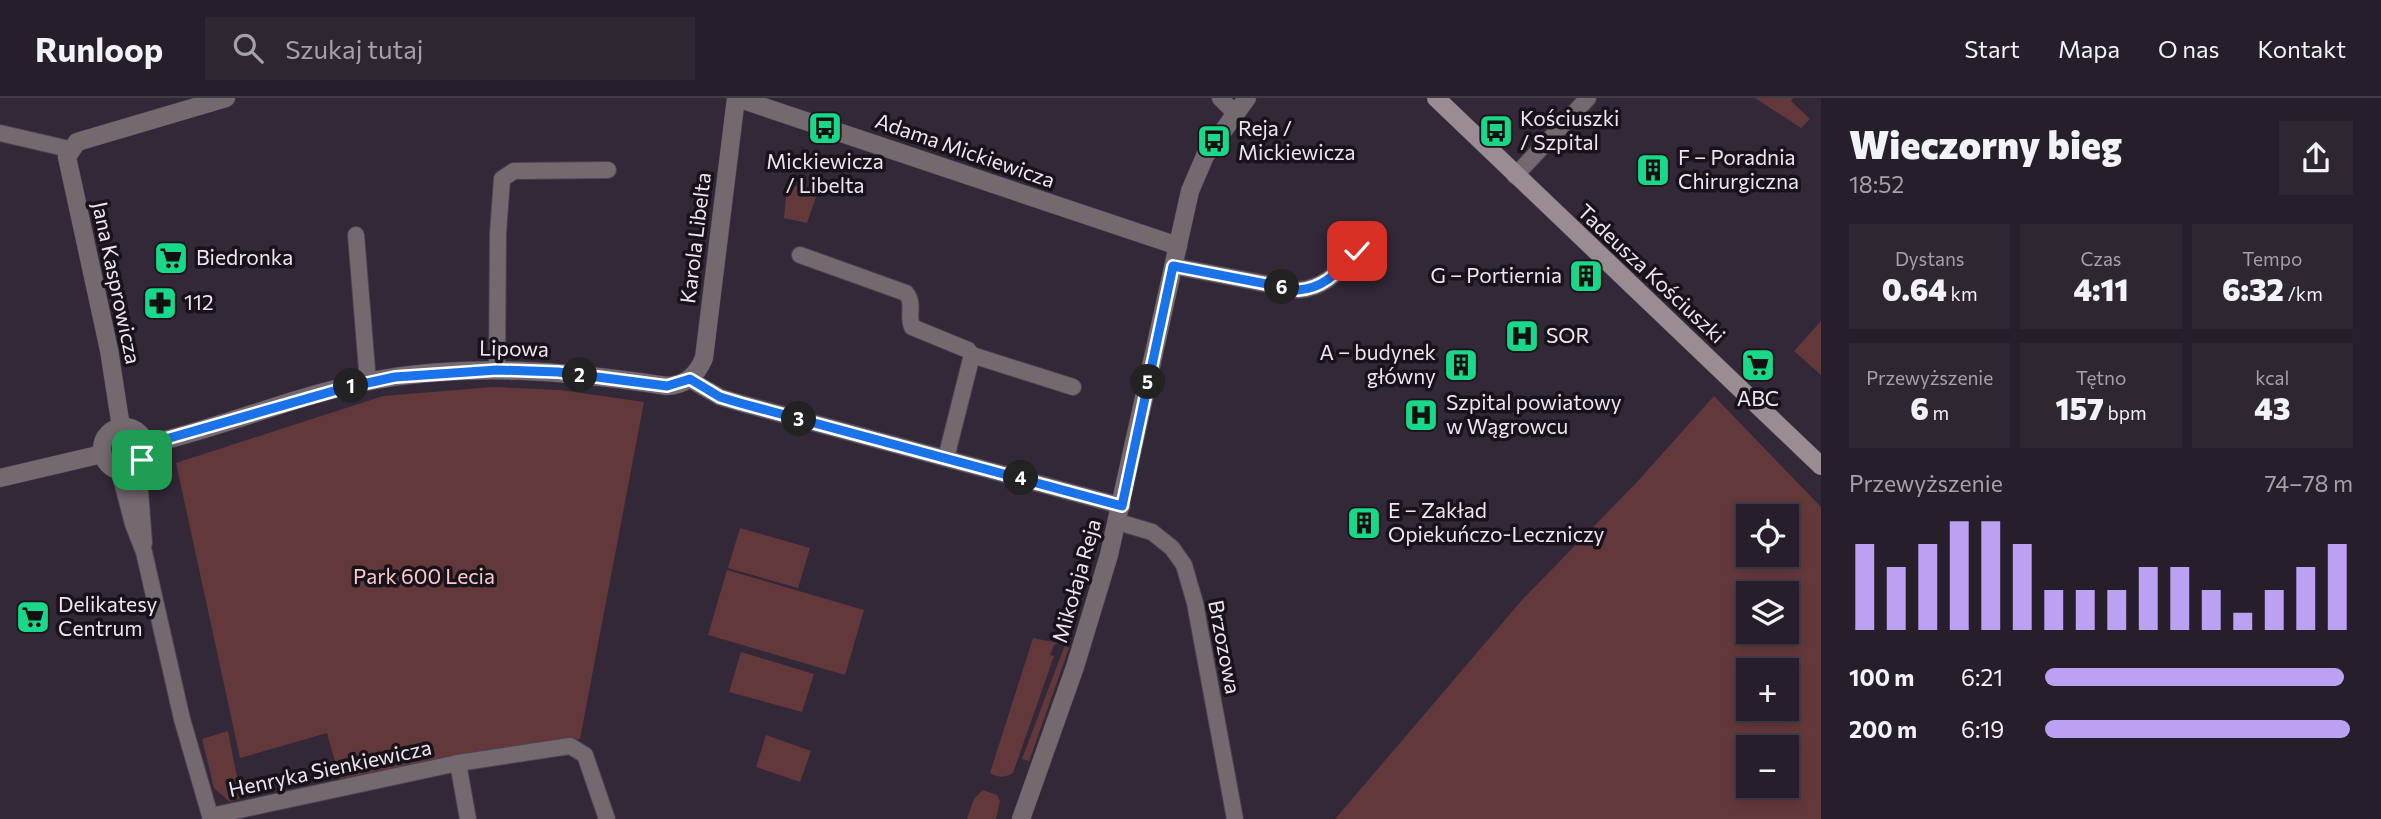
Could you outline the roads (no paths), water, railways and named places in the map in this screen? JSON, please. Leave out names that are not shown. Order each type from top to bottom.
[{"type":"main road","name":"Tadeusza Kościuszki","points":[[1430,98],[1821,466]]},
{"type":"main road","name":"Tadeusza Kościuszki","points":[[1436,98],[1450,114]]},
{"type":"street","points":[[0,134],[69,149],[77,142],[113,129],[226,98]]},
{"type":"street","name":"Adama Mickiewicza","points":[[737,98],[1178,246]]},
{"type":"street","name":"Karola Libelta","points":[[690,379],[702,362],[706,345],[737,98]]},
{"type":"street","points":[[1220,98],[1235,113]]},
{"type":"street","name":"Mikołaja Reja","points":[[1021,819],[1090,620],[1120,514],[1190,191],[1199,169],[1247,98]]},
{"type":"street","name":"Mikołaja Reja","points":[[1235,113],[1253,98]]},
{"type":"street","points":[[1515,176],[1588,98]]},
{"type":"street","name":"Jana Kasprowicza","points":[[69,149],[67,164],[109,350],[121,427]]},
{"type":"street","points":[[497,370],[498,233],[502,179],[514,171],[608,170]]},
{"type":"street","points":[[356,235],[368,382]]},
{"type":"street","points":[[1173,266],[1298,290],[1310,289],[1333,277],[1357,251]]},
{"type":"street","points":[[800,255],[906,293],[912,303],[912,327],[961,345],[972,355],[1073,387]]},
{"type":"street","points":[[946,458],[972,355]]},
{"type":"street","name":"Lipowa","points":[[145,445],[368,382],[422,374],[497,370],[558,372],[667,386],[690,379]]},
{"type":"street","points":[[690,379],[720,397],[946,458],[1120,514]]},
{"type":"street","points":[[138,465],[118,470],[109,465],[102,454],[107,434],[121,427],[138,432],[145,445],[145,454],[138,465],[144,552]]},
{"type":"street","points":[[0,478],[102,454]]},
{"type":"street","points":[[118,470],[144,552],[182,719],[211,817]]},
{"type":"street","name":"Brzozowa","points":[[1120,514],[1152,532],[1172,548],[1184,565],[1195,603],[1235,819]]},
{"type":"street","name":"Henryka Sienkiewicza","points":[[211,817],[458,763],[569,746],[586,755],[607,819]]},
{"type":"street","name":"Henryka Sienkiewicza","points":[[458,763],[468,819]]},
{"type":"place","name":"Mickiewicza / Libelta","points":[[825,128]]},
{"type":"place","name":"Kościuszki / Szpital","points":[[1496,131]]},
{"type":"place","name":"Reja / Mickiewicza","points":[[1214,141]]},
{"type":"place","name":"F – Poradnia Chirurgiczna","points":[[1653,170]]},
{"type":"place","name":"Biedronka","points":[[171,258]]},
{"type":"place","name":"G – Portiernia","points":[[1586,276]]},
{"type":"place","name":"112","points":[[160,303]]},
{"type":"place","name":"SOR","points":[[1522,336]]},
{"type":"place","name":"A – budynek główny","points":[[1461,365]]},
{"type":"place","name":"ABC","points":[[1758,365]]},
{"type":"place","name":"Szpital powiatowy w Wągrowcu","points":[[1421,415]]},
{"type":"place","name":"E – Zakład Opiekuńczo-Leczniczy","points":[[1364,523]]},
{"type":"place","name":"Delikatesy Centrum","points":[[33,617]]},
{"type":"park label","name":"Park 600 Lecia","points":[[424,577]]}]
